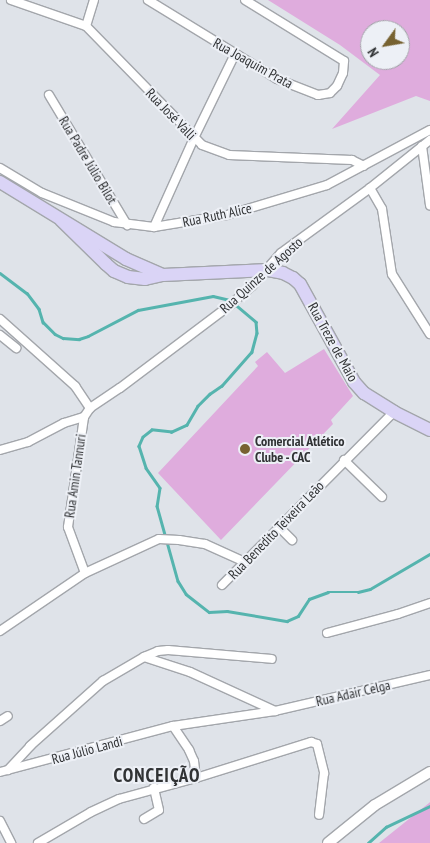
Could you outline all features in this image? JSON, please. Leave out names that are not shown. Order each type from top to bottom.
[{"type":"highway","points":[[0,182],[61,220],[81,230],[115,253],[163,275]]},
{"type":"highway","name":"Rua Treze de Maio","points":[[61,220],[114,271],[128,277],[145,279],[163,275],[264,270],[283,273],[300,284],[354,382],[364,392],[394,412],[430,430]]},
{"type":"highway","points":[[106,264],[115,253]]},
{"type":"street","points":[[11,0],[86,26],[94,0]]},
{"type":"street","name":"Rua Joaquim Prata","points":[[148,0],[277,79],[318,95],[330,94],[337,86],[343,73],[344,61],[245,0]]},
{"type":"street","name":"Rua José Valli","points":[[86,26],[194,138],[213,151],[229,155],[352,160],[364,166]]},
{"type":"street","points":[[154,226],[235,54]]},
{"type":"street","name":"Rua Padre Júlio Bilot","points":[[49,95],[127,225]]},
{"type":"street","name":"Rua Ruth Alice","points":[[0,168],[42,193],[127,225],[154,226],[228,215],[327,185],[430,130]]},
{"type":"street","name":"Rua Quinze de Agosto","points":[[90,408],[120,388],[230,305],[252,286],[264,270],[294,243],[370,188],[430,140]]},
{"type":"street","points":[[422,146],[430,205]]},
{"type":"street","points":[[370,188],[382,209],[392,274],[430,334]]},
{"type":"street","points":[[0,319],[75,386],[90,408]]},
{"type":"street","points":[[0,335],[16,348]]},
{"type":"street","name":"Rua Amin Tannuri","points":[[85,574],[68,527],[84,417],[90,408]]},
{"type":"street","name":"Rua Benedito Teixeira Leão","points":[[222,585],[278,526],[394,412]]},
{"type":"street","points":[[0,450],[28,442],[64,424],[84,417]]},
{"type":"street","points":[[344,460],[382,497]]},
{"type":"street","points":[[278,526],[292,540]]},
{"type":"street","points":[[0,631],[85,574],[159,539],[205,544],[245,562]]},
{"type":"street","points":[[326,633],[398,614],[430,602]]},
{"type":"street","points":[[4,771],[103,680],[158,651],[168,650],[272,659]]},
{"type":"street","points":[[144,657],[190,672],[275,711]]},
{"type":"street","name":"Rua Adair Celga","points":[[275,711],[430,675]]},
{"type":"street","name":"Rua Júlio Landi","points":[[4,771],[172,726],[275,711]]},
{"type":"street","points":[[0,721],[8,716]]},
{"type":"street","points":[[172,726],[189,750],[196,769],[196,778]]},
{"type":"street","points":[[38,843],[112,802],[154,788],[196,778],[295,746],[314,742],[318,747],[324,773],[319,815]]},
{"type":"street","points":[[328,843],[374,805],[430,772]]},
{"type":"street","points":[[144,819],[159,810],[154,788]]},
{"type":"street","points":[[0,821],[11,843]]},
{"type":"shaded area","points":[[268,0],[430,0],[430,101],[416,96],[332,129],[380,75],[373,70],[410,70],[410,20],[360,20],[360,60],[340,45]]},
{"type":"shaded area","name":"Comercial Atlético Clube - CAC","points":[[324,349],[353,396],[331,420],[333,424],[221,540],[158,473],[258,366],[255,362],[267,352],[285,373]]},
{"type":"shaded area","points":[[429,803],[430,843],[379,843]]},
{"type":"waterway","points":[[0,273],[27,293],[39,309],[43,322],[55,334],[63,338],[79,339],[88,336],[138,310],[213,296],[230,300],[256,322],[257,333],[252,352],[222,386],[210,394],[198,406],[187,425],[172,432],[152,430],[143,437],[139,446],[146,468],[160,488],[157,506],[178,581],[186,594],[209,612],[227,611],[287,621],[298,616],[309,599],[328,592],[358,592],[370,589],[430,554]]},
{"type":"waterway","points":[[368,843],[386,827],[430,806]]},
{"type":"place","name":"Comercial Atlético Clube - CAC","points":[[245,449]]},
{"type":"district","name":"CONCEIÇÃO","points":[[157,776]]}]
